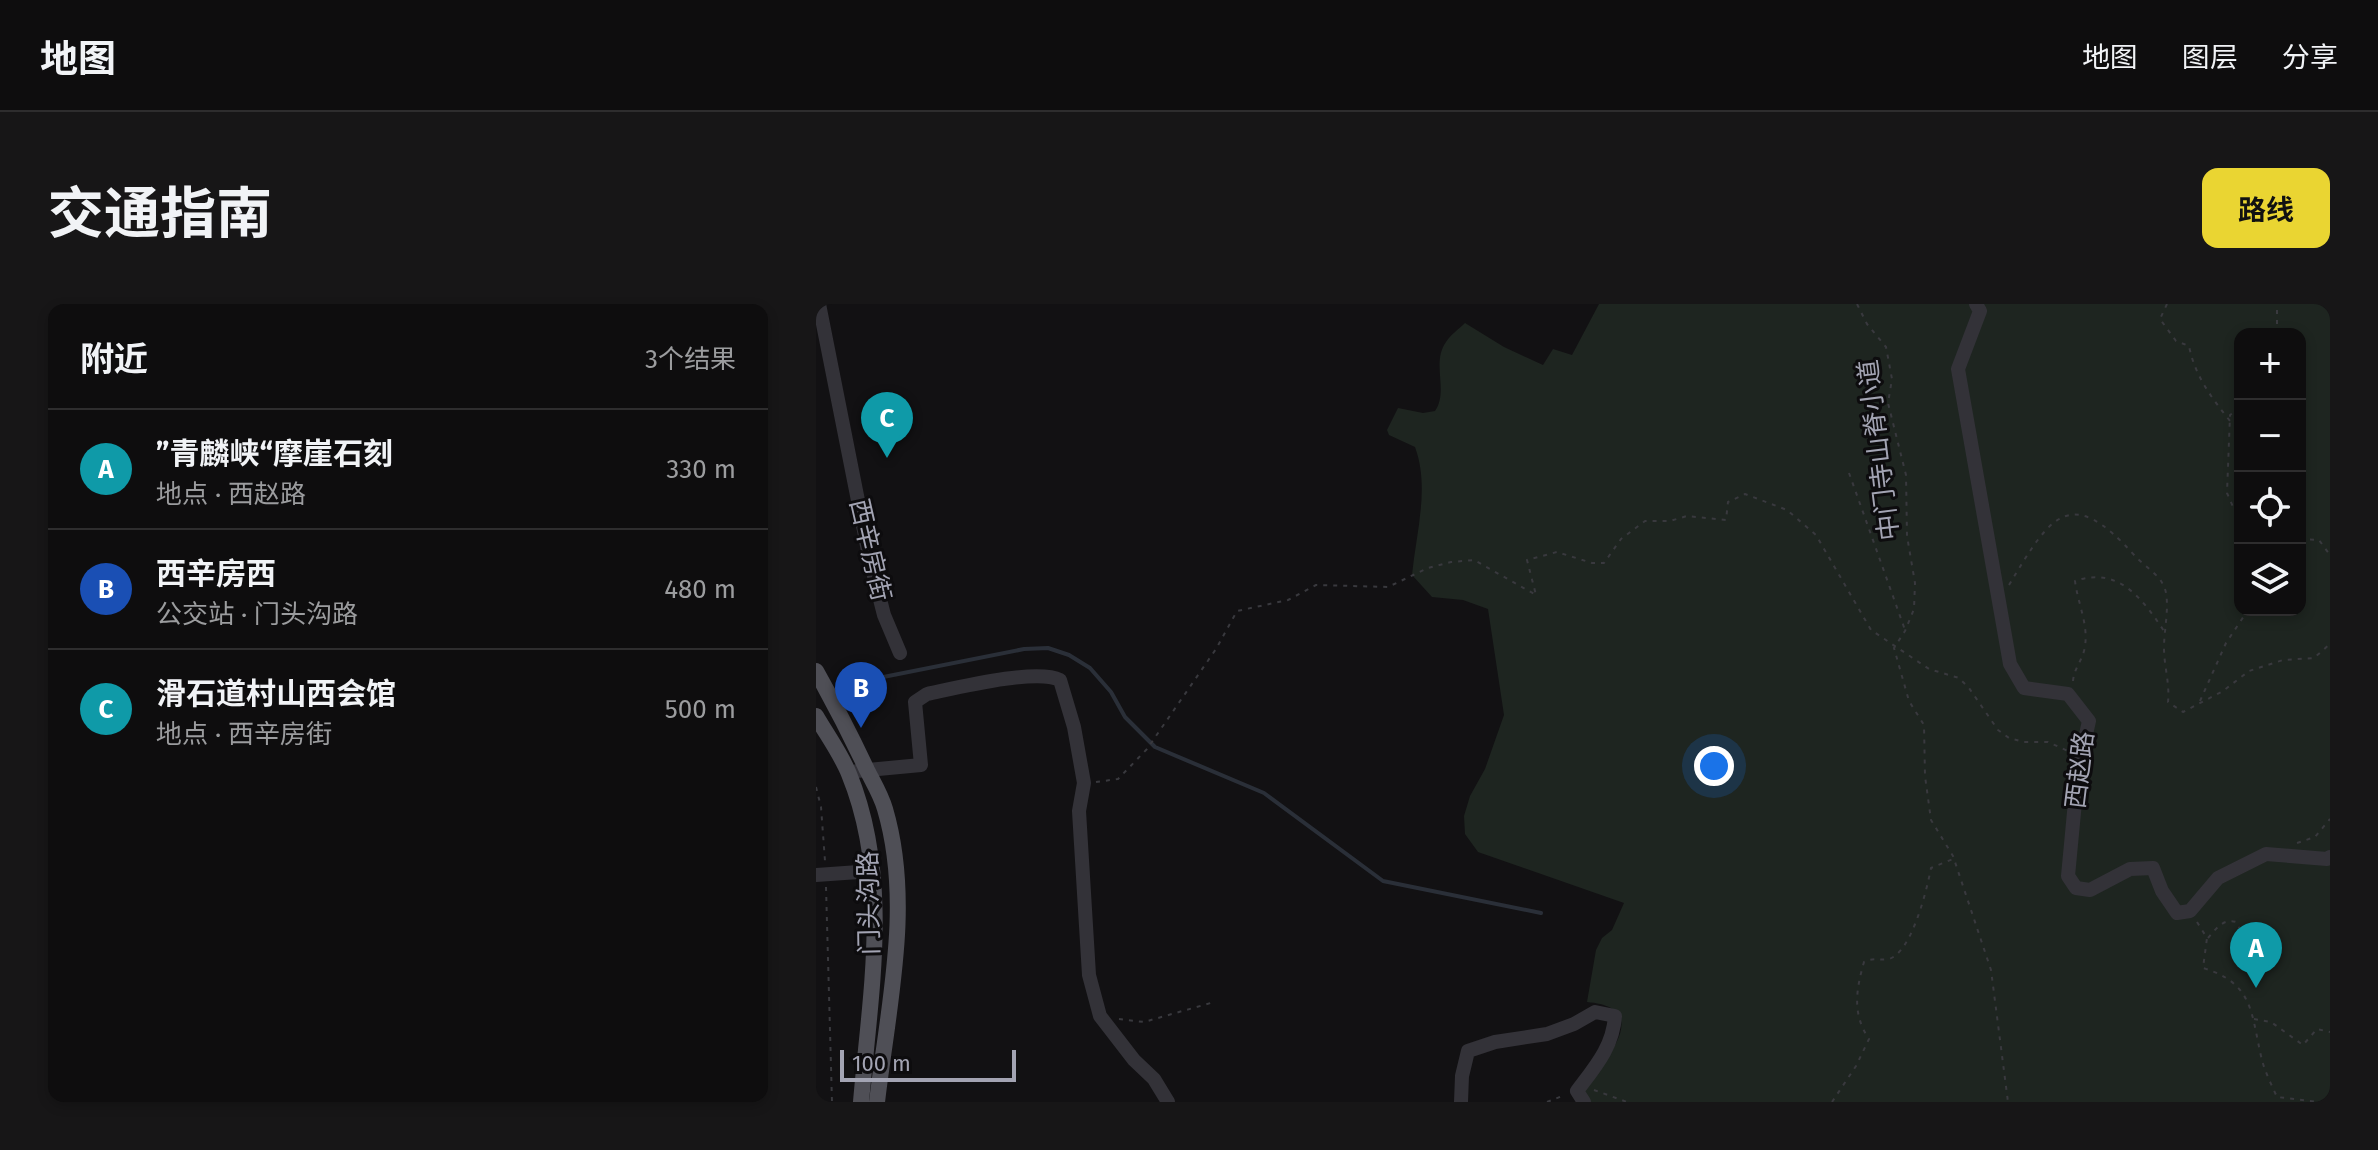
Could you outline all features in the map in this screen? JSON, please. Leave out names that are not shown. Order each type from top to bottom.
[{"type":"main road","name":"门头沟路","points":[[816,671],[884,806],[895,852],[897,911],[894,964],[877,1102]]},
{"type":"main road","name":"门头沟路","points":[[816,716],[848,773],[863,818],[873,871],[875,934],[861,1102]]},
{"type":"street","name":"西辛房街","points":[[819,304],[869,556],[884,615],[900,653]]},
{"type":"street","name":"西赵路","points":[[1976,304],[1980,311],[1976,328],[1958,369],[2010,664],[2024,688],[2068,694],[2089,721],[2078,770],[2068,876],[2076,888],[2090,890],[2130,869],[2153,868],[2162,891],[2177,913],[2190,911]]},
{"type":"street","points":[[848,773],[866,768],[921,765],[915,702],[927,694],[1022,677],[1051,676],[1060,680],[1074,727],[1084,783],[1079,811],[1089,975],[1100,1016],[1134,1060],[1154,1079],[1168,1102]]},
{"type":"street","points":[[2190,911],[2218,878],[2266,854],[2330,857]]},
{"type":"street","points":[[820,875],[873,871]]},
{"type":"street","points":[[1461,1102],[1462,1076],[1468,1051],[1495,1042],[1547,1034],[1595,1012],[1615,1016],[1613,1033],[1581,1096]]},
{"type":"path","name":"中门寺山脊小道","points":[[1857,304],[1867,324],[1886,347],[1892,379],[1888,403],[1906,475],[1907,536],[1915,583],[1914,609],[1894,648]]},
{"type":"path","points":[[2167,304],[2160,319],[2176,341],[2189,346],[2193,365],[2207,393],[2230,421]]},
{"type":"path","points":[[2277,304],[2277,328]]},
{"type":"path","points":[[2234,412],[2230,415],[2227,493],[2234,509]]},
{"type":"path","points":[[1849,473],[1905,631]]},
{"type":"path","points":[[1084,783],[1118,779],[1147,749],[1216,649],[1237,611],[1288,600],[1316,585],[1388,587],[1428,568],[1474,560],[1536,595],[1527,560],[1557,552],[1592,563],[1604,563],[1621,539],[1645,521],[1670,521],[1687,516],[1726,520],[1728,502],[1745,494],[1787,510],[1816,535],[1871,630],[1929,669],[1959,678],[1998,730],[2009,738],[2024,742],[2048,742],[2068,751],[2078,770]]},
{"type":"path","points":[[1997,597],[2006,590],[2049,526],[2065,515],[2084,515],[2103,524],[2157,575],[2166,591],[2164,649],[2168,702],[2183,712],[2223,691],[2249,671],[2283,660],[2314,658],[2330,644]]},
{"type":"path","points":[[2306,539],[2319,540],[2330,555]]},
{"type":"path","points":[[2068,694],[2074,671],[2084,653],[2086,633],[2075,581],[2088,576],[2103,576],[2119,583],[2145,602],[2165,632]]},
{"type":"path","points":[[2200,702],[2226,643],[2244,616]]},
{"type":"path","points":[[1894,648],[1909,701],[1924,725],[1925,776],[1931,820],[1954,859],[1991,970],[2008,1102]]},
{"type":"path","points":[[816,787],[821,807],[820,875],[832,1102]]},
{"type":"path","points":[[2290,846],[2315,837],[2330,819]]},
{"type":"path","points":[[1832,1102],[1856,1066],[1869,1039],[1860,1026],[1856,1006],[1864,962],[1872,958],[1888,959],[1898,953],[1914,927],[1926,898],[1931,868],[1954,859]]},
{"type":"path","points":[[2190,911],[2207,938]]},
{"type":"path","points":[[2258,925],[2242,933],[2236,922],[2230,920],[2222,923],[2207,938],[2203,968],[2225,975],[2245,994],[2254,1019],[2261,1059],[2277,1097],[2319,1102]]},
{"type":"path","points":[[1100,1016],[1144,1022],[1214,1002]]},
{"type":"path","points":[[2254,1019],[2271,1022],[2303,1045],[2317,1029],[2330,1032]]},
{"type":"path","points":[[1547,1102],[1581,1096],[1592,1089],[1627,1102]]},
{"type":"shaded area","points":[[1599,304],[2330,304],[2330,1102],[1579,1102],[1581,1092],[1611,1053],[1621,1026],[1619,1015],[1608,1006],[1587,1002],[1596,950],[1602,938],[1612,930],[1624,903],[1478,852],[1465,834],[1464,816],[1470,796],[1485,769],[1504,715],[1488,609],[1463,600],[1432,597],[1412,575],[1421,511],[1419,463],[1415,447],[1389,435],[1387,430],[1398,408],[1423,413],[1435,411],[1441,395],[1442,350],[1465,323],[1504,347],[1543,365],[1553,349],[1572,355]]},
{"type":"waterway","points":[[843,685],[1024,649],[1048,648],[1069,655],[1090,668],[1111,692],[1125,717],[1155,747],[1264,793],[1383,881],[1541,913]]},
{"type":"place","name":"滑石道村山西会馆","points":[[887,458]]},
{"type":"place","name":"西辛房西","points":[[861,728]]},
{"type":"place","name":"”青麟峡“摩崖石刻","points":[[2256,988]]}]
